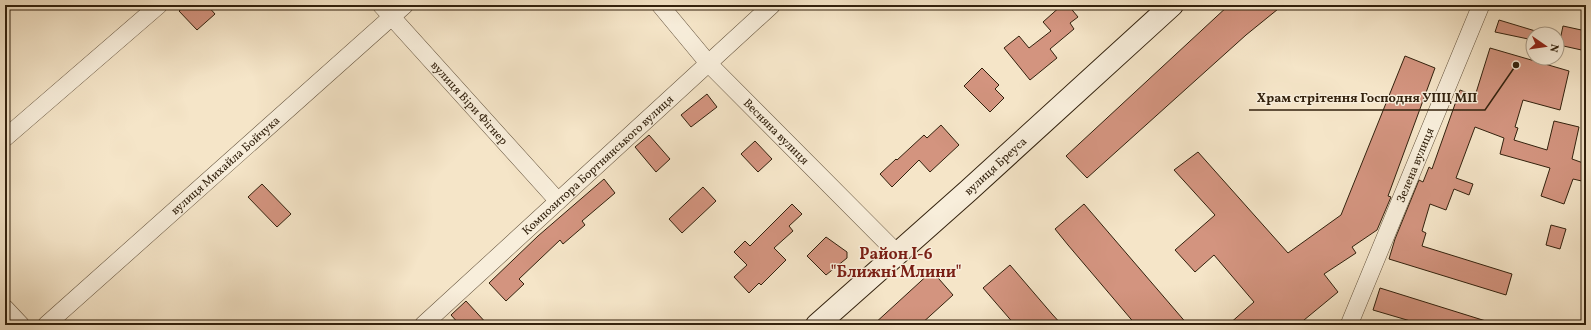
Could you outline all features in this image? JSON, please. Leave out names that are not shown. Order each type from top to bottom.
[{"type":"street","name":"вулиця Михайла Бойчука","points":[[46,325],[386,11],[404,5]]},
{"type":"street","name":"Весняна вулиця","points":[[660,5],[709,64],[898,253]]},
{"type":"street","name":"Композитора Бортнянського вулиця","points":[[423,325],[772,5]]},
{"type":"street","name":"вулиця Бреуса","points":[[817,325],[968,192],[1172,5]]},
{"type":"street","name":"Зелена вулиця","points":[[1349,325],[1481,5]]},
{"type":"street","points":[[5,138],[156,6]]},
{"type":"street","name":"вулиця Віри Фігнер","points":[[386,11],[558,201]]},
{"type":"street","points":[[5,308],[21,325]]},
{"type":"building","points":[[186,5],[207,5],[215,14],[197,30],[179,11]]},
{"type":"building","points":[[1062,5],[1068,5],[1078,17],[1070,23],[1074,29],[1050,49],[1057,58],[1030,80],[1004,48],[1019,36],[1029,48],[1051,31],[1043,22]]},
{"type":"building","points":[[1229,5],[1283,5],[1246,35],[1087,178],[1066,156]]},
{"type":"building","points":[[1499,20],[1525,28],[1525,38],[1495,32]]},
{"type":"building","points":[[1565,26],[1586,31],[1586,51],[1565,46]]},
{"type":"building","points":[[1490,48],[1525,58],[1525,66],[1552,66],[1569,71],[1560,110],[1523,100],[1515,127],[1518,128],[1514,140],[1547,150],[1554,121],[1579,127],[1572,159],[1586,164],[1586,182],[1573,179],[1564,204],[1541,196],[1550,168],[1500,154],[1504,138],[1475,127],[1456,178],[1473,184],[1469,195],[1454,189],[1446,210],[1430,204],[1422,231],[1426,233],[1422,246],[1512,274],[1506,295],[1389,259],[1395,239],[1419,180],[1423,182],[1429,167],[1432,169],[1460,90],[1475,96]]},
{"type":"building","points":[[1405,56],[1435,68],[1388,196],[1391,197],[1377,230],[1352,247],[1356,253],[1324,274],[1338,292],[1298,325],[1228,325],[1254,302],[1214,255],[1195,272],[1175,250],[1215,215],[1174,170],[1198,152],[1288,253],[1341,215]]},
{"type":"building","points":[[982,68],[999,85],[995,89],[1004,98],[990,112],[964,86]]},
{"type":"building","points":[[707,94],[717,107],[691,127],[681,115]]},
{"type":"building","points":[[941,125],[959,145],[930,172],[919,160],[892,187],[880,174],[924,135],[927,138]]},
{"type":"building","points":[[649,135],[670,159],[656,172],[635,147]]},
{"type":"building","points":[[755,141],[772,159],[758,172],[741,154]]},
{"type":"building","points":[[604,179],[615,193],[582,221],[585,225],[563,244],[560,240],[519,279],[524,284],[506,301],[489,283],[538,236]]},
{"type":"building","points":[[262,184],[291,214],[277,227],[248,197]]},
{"type":"building","points":[[703,187],[716,201],[682,233],[669,219]]},
{"type":"building","points":[[792,204],[802,214],[789,226],[793,231],[774,248],[786,260],[761,285],[759,283],[749,293],[734,277],[747,265],[734,252],[745,241],[750,246]]},
{"type":"building","points":[[1084,204],[1188,325],[1136,325],[1055,229]]},
{"type":"building","points":[[1551,225],[1566,229],[1560,249],[1546,245]]},
{"type":"building","points":[[826,237],[847,252],[847,258],[826,275],[807,256]]},
{"type":"building","points":[[1010,265],[1062,325],[1015,325],[983,288]]},
{"type":"building","points":[[932,271],[953,295],[920,325],[873,325]]},
{"type":"building","points":[[1380,288],[1489,322],[1489,325],[1424,325],[1373,310]]},
{"type":"building","points":[[466,301],[488,325],[460,325],[451,315]]},
{"type":"place","name":"Храм стрітення Господня УПЦ МП","points":[[1516,65]]},
{"type":"district","name":"Район І-6 \"Ближні Млини\"","points":[[896,262]]}]
